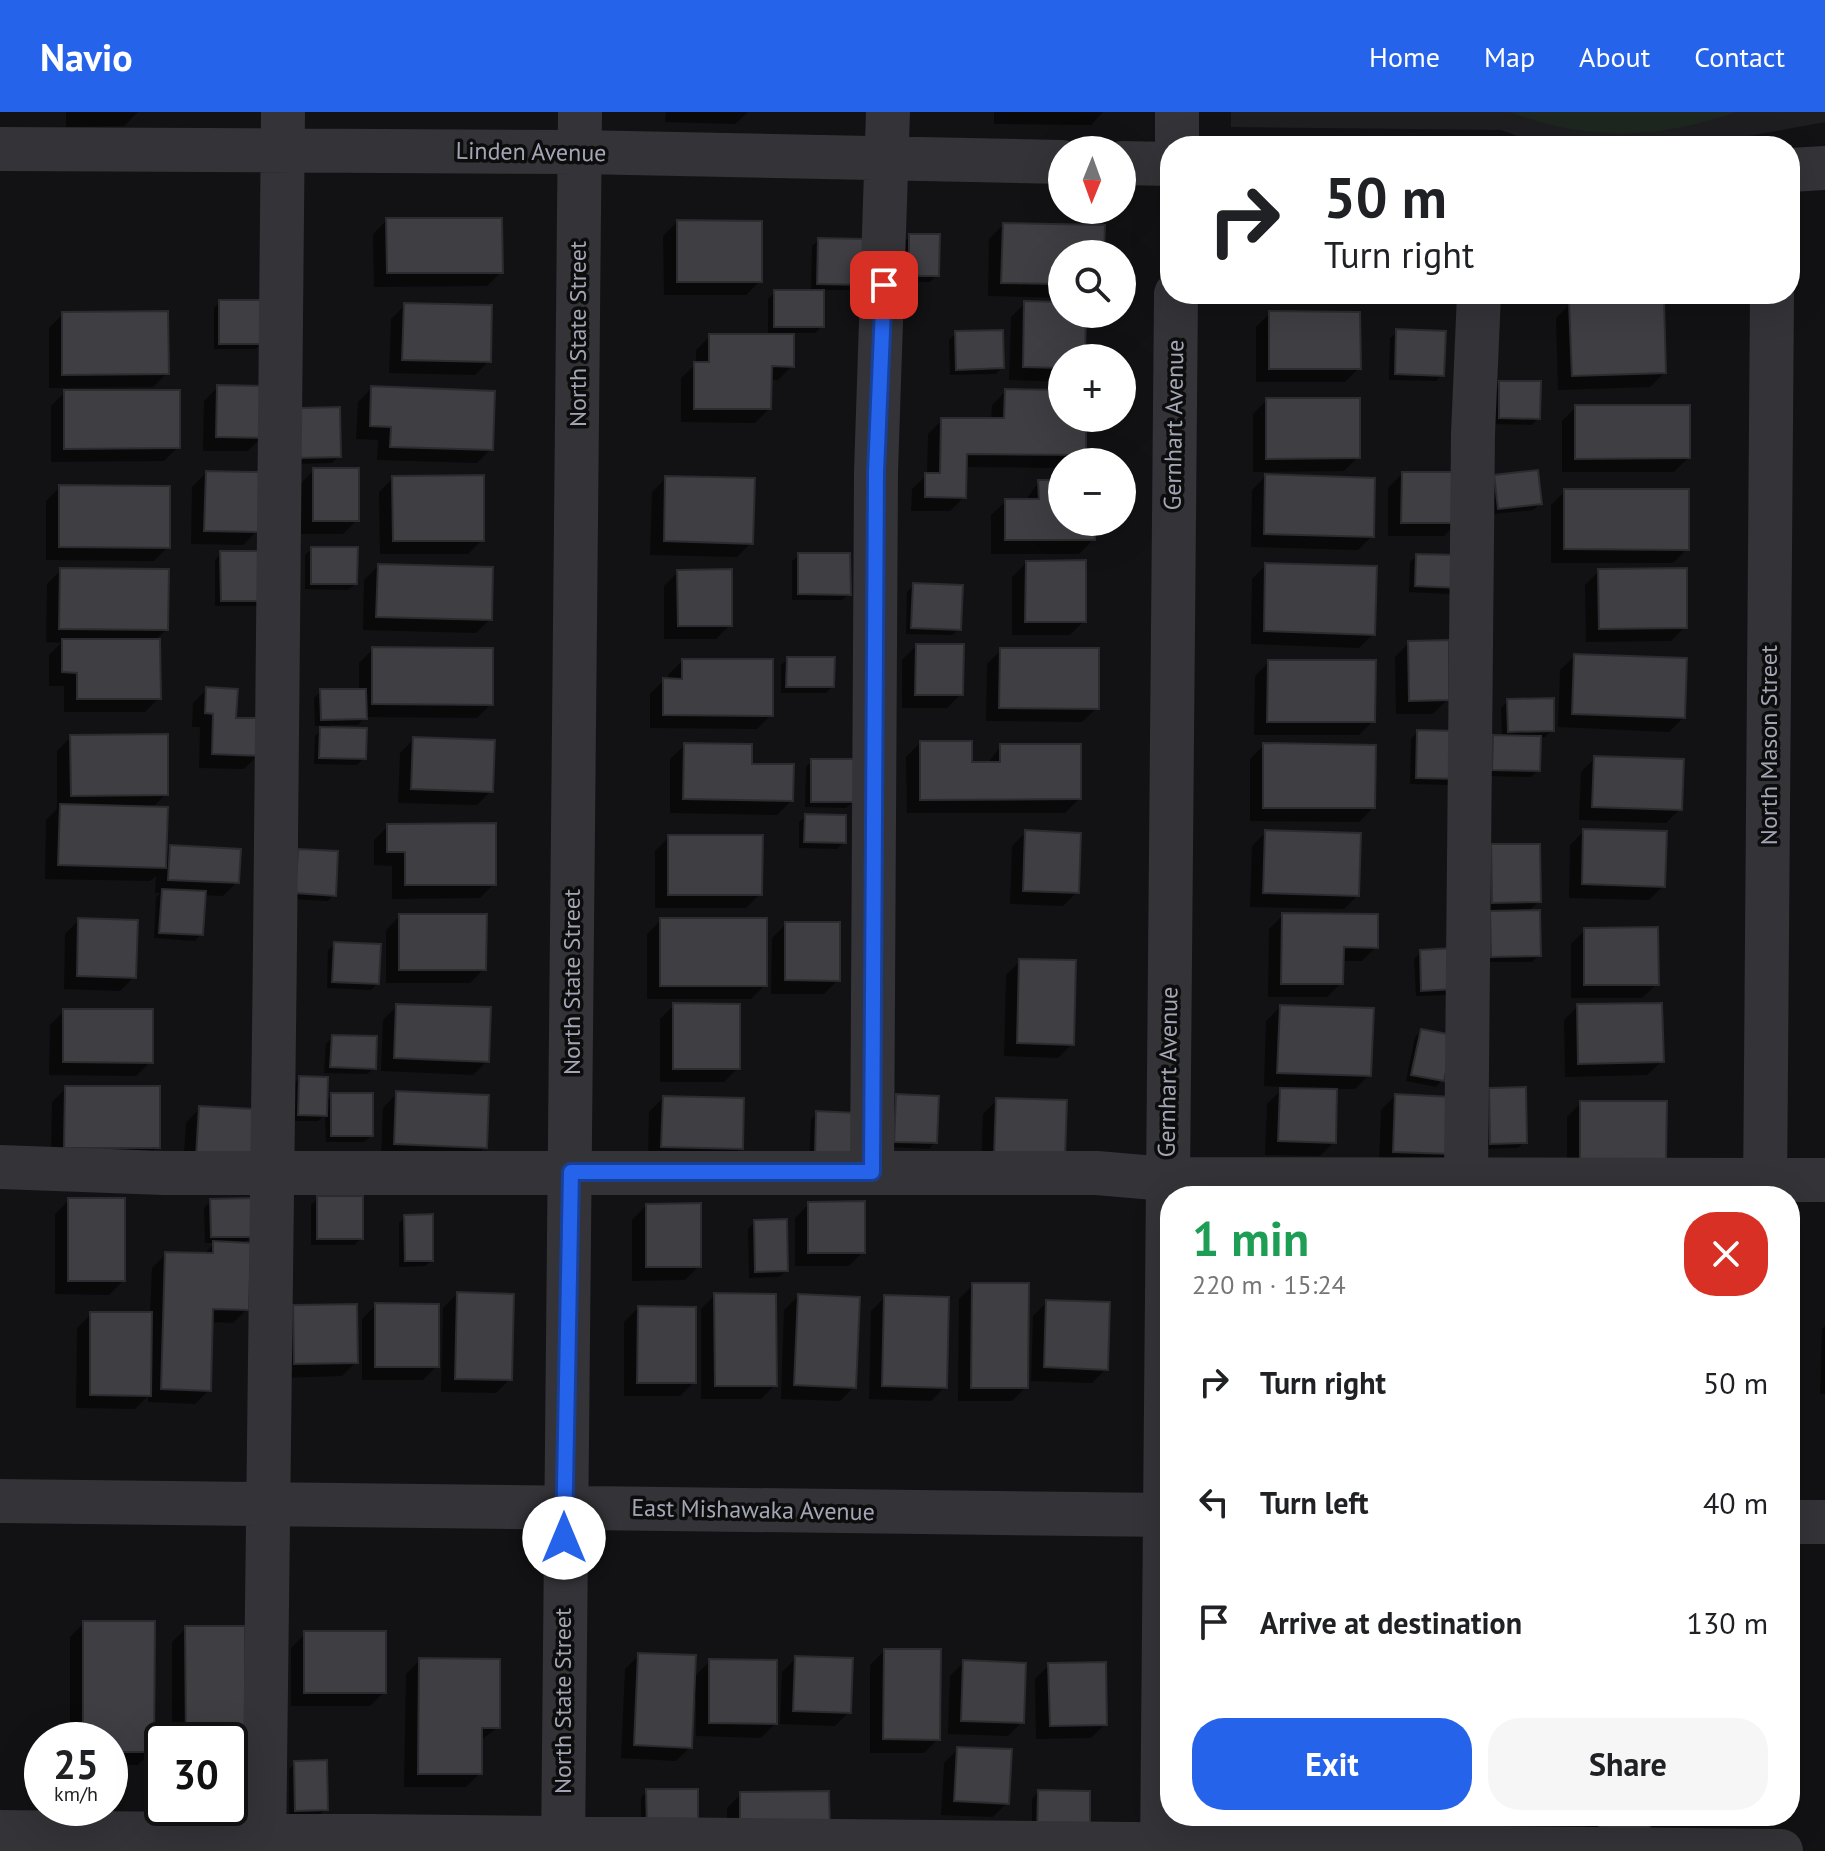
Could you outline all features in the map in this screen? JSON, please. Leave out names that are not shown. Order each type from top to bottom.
[{"type":"street","points":[[872,1172],[876,472],[888,112]]},
{"type":"street","points":[[1177,112],[1177,136]]},
{"type":"street","points":[[264,1843],[267,1505],[275,1171],[283,131]]},
{"type":"street","name":"Linden Avenue","points":[[0,149],[283,131],[579,132],[888,160],[1048,162]]},
{"type":"street","name":"North State Street","points":[[563,1844],[579,132]]},
{"type":"street","points":[[1136,163],[1160,164]]},
{"type":"street","points":[[1800,169],[1825,168]]},
{"type":"street","name":"Gernhart Avenue","points":[[1166,1186],[1176,304]]},
{"type":"street","points":[[1466,1177],[1473,434],[1479,304]]},
{"type":"street","name":"North Mason Street","points":[[1765,1186],[1772,304]]},
{"type":"street","points":[[0,1167],[164,1173],[872,1172],[1097,1173],[1166,1179],[1466,1177],[1711,1186]]},
{"type":"street","points":[[1780,1186],[1825,1180]]},
{"type":"street","name":"East Mishawaka Avenue","points":[[0,1501],[1160,1515]]},
{"type":"street","points":[[1800,1522],[1825,1522]]},
{"type":"street","name":"Gernhart Avenue","points":[[1162,1826],[1162,1848]]},
{"type":"street","points":[[1759,1826],[1759,1851]]},
{"type":"street","points":[[0,1832],[264,1843],[1162,1848],[1460,1838],[1781,1851]]},
{"type":"shaded area","points":[[1231,112],[1825,112],[1825,122],[1750,136],[1517,136],[1501,130],[1231,127]]},
{"type":"shaded area","points":[[1509,112],[1736,112],[1678,128],[1622,133],[1567,128]]},
{"type":"building","points":[[386,218],[502,218],[503,273],[387,273]]},
{"type":"building","points":[[677,220],[762,221],[762,282],[677,282]]},
{"type":"building","points":[[1003,223],[1105,225],[1104,240],[1048,240],[1048,284],[1001,283]]},
{"type":"building","points":[[909,234],[940,234],[939,276],[909,276]]},
{"type":"building","points":[[818,238],[866,239],[865,285],[817,284]]},
{"type":"building","points":[[774,290],[824,290],[824,327],[774,327]]},
{"type":"building","points":[[219,300],[264,300],[264,344],[219,344]]},
{"type":"building","points":[[1024,301],[1048,302],[1048,328],[1086,328],[1085,344],[1048,344],[1048,368],[1023,367]]},
{"type":"building","points":[[404,303],[492,305],[491,362],[402,360]]},
{"type":"building","points":[[1569,304],[1664,304],[1666,373],[1572,376]]},
{"type":"building","points":[[168,311],[169,374],[62,375],[62,312]]},
{"type":"building","points":[[1269,311],[1360,312],[1361,369],[1269,369]]},
{"type":"building","points":[[1396,329],[1446,331],[1444,376],[1395,374]]},
{"type":"building","points":[[1003,330],[1004,368],[956,370],[955,331]]},
{"type":"building","points":[[709,334],[794,334],[794,367],[772,366],[771,409],[694,409],[694,362],[709,362]]},
{"type":"building","points":[[1499,381],[1541,381],[1540,419],[1499,418]]},
{"type":"building","points":[[217,385],[264,386],[264,438],[216,437]]},
{"type":"building","points":[[371,386],[495,391],[493,450],[390,447],[391,427],[370,426]]},
{"type":"building","points":[[1005,389],[1048,390],[1048,432],[1086,432],[1086,448],[1048,448],[1048,455],[967,454],[966,498],[925,497],[925,473],[940,473],[941,418],[1004,418]]},
{"type":"building","points":[[64,390],[180,390],[180,448],[64,449]]},
{"type":"building","points":[[1266,398],[1360,398],[1360,458],[1266,459]]},
{"type":"building","points":[[1575,405],[1690,405],[1690,458],[1575,459]]},
{"type":"building","points":[[340,407],[341,457],[300,458],[300,408]]},
{"type":"building","points":[[313,468],[359,468],[359,521],[313,521]]},
{"type":"building","points":[[1538,470],[1542,504],[1498,509],[1494,475]]},
{"type":"building","points":[[206,471],[261,472],[259,532],[204,531]]},
{"type":"building","points":[[1402,472],[1460,472],[1460,523],[1401,523]]},
{"type":"building","points":[[1265,474],[1375,478],[1374,537],[1264,534]]},
{"type":"building","points":[[484,475],[484,541],[393,541],[392,476]]},
{"type":"building","points":[[665,476],[755,478],[753,544],[664,541]]},
{"type":"building","points":[[1038,480],[1048,480],[1048,536],[1095,536],[1095,540],[1005,540],[1005,499],[1039,499]]},
{"type":"building","points":[[59,485],[170,486],[170,548],[59,547]]},
{"type":"building","points":[[1564,489],[1689,489],[1689,550],[1564,549]]},
{"type":"building","points":[[311,547],[358,547],[357,584],[311,584]]},
{"type":"building","points":[[220,551],[265,551],[266,601],[221,601]]},
{"type":"building","points":[[798,553],[850,553],[851,595],[798,594]]},
{"type":"building","points":[[1416,554],[1459,555],[1458,588],[1415,586]]},
{"type":"building","points":[[1086,560],[1086,622],[1025,622],[1026,561]]},
{"type":"building","points":[[1265,563],[1377,566],[1375,635],[1264,631]]},
{"type":"building","points":[[378,564],[493,567],[492,620],[376,617]]},
{"type":"building","points":[[60,568],[169,569],[168,630],[59,629]]},
{"type":"building","points":[[1687,568],[1687,628],[1599,629],[1598,569]]},
{"type":"building","points":[[732,569],[732,626],[678,626],[677,570]]},
{"type":"building","points":[[913,583],[963,585],[961,630],[911,628]]},
{"type":"building","points":[[62,639],[160,639],[161,699],[77,699],[77,673],[62,672]]},
{"type":"building","points":[[1449,640],[1449,700],[1409,701],[1408,641]]},
{"type":"building","points":[[916,644],[964,644],[963,695],[915,695]]},
{"type":"building","points":[[372,647],[493,648],[493,705],[372,704]]},
{"type":"building","points":[[1000,648],[1099,648],[1099,709],[999,708]]},
{"type":"building","points":[[1574,654],[1687,658],[1685,718],[1572,714]]},
{"type":"building","points":[[787,657],[835,657],[834,687],[786,687]]},
{"type":"building","points":[[682,659],[773,659],[773,716],[663,715],[663,678],[682,679]]},
{"type":"building","points":[[1268,660],[1376,660],[1375,722],[1267,722]]},
{"type":"building","points":[[206,687],[238,689],[236,718],[261,718],[260,756],[212,754],[213,714],[205,713]]},
{"type":"building","points":[[320,689],[366,689],[367,719],[321,720]]},
{"type":"building","points":[[1554,698],[1554,731],[1508,732],[1507,699]]},
{"type":"building","points":[[320,727],[367,728],[366,759],[319,758]]},
{"type":"building","points":[[1417,730],[1460,731],[1459,779],[1416,778]]},
{"type":"building","points":[[168,734],[168,795],[71,796],[70,735]]},
{"type":"building","points":[[1493,735],[1541,736],[1540,771],[1492,770]]},
{"type":"building","points":[[413,737],[495,740],[493,792],[411,789]]},
{"type":"building","points":[[920,741],[972,741],[972,762],[1000,762],[1000,744],[1081,744],[1081,799],[920,800]]},
{"type":"building","points":[[684,743],[752,744],[752,764],[794,764],[793,801],[683,799]]},
{"type":"building","points":[[1263,743],[1376,745],[1375,808],[1263,808]]},
{"type":"building","points":[[1594,756],[1684,759],[1682,810],[1592,807]]},
{"type":"building","points":[[811,759],[855,759],[855,802],[811,802]]},
{"type":"building","points":[[60,804],[168,807],[166,868],[58,865]]},
{"type":"building","points":[[805,814],[846,815],[846,843],[804,842]]},
{"type":"building","points":[[496,823],[496,885],[405,885],[405,852],[387,852],[387,824]]},
{"type":"building","points":[[1583,829],[1667,831],[1665,887],[1582,884]]},
{"type":"building","points":[[1025,830],[1081,833],[1079,893],[1023,891]]},
{"type":"building","points":[[1265,830],[1361,833],[1359,896],[1263,893]]},
{"type":"building","points":[[668,835],[763,835],[762,895],[668,895]]},
{"type":"building","points":[[1491,844],[1540,844],[1541,902],[1492,903]]},
{"type":"building","points":[[170,845],[241,849],[239,883],[168,880]]},
{"type":"building","points":[[298,849],[338,851],[336,896],[295,893]]},
{"type":"building","points":[[162,889],[206,891],[203,935],[159,933]]},
{"type":"building","points":[[1540,910],[1541,956],[1491,957],[1490,911]]},
{"type":"building","points":[[1282,913],[1378,914],[1378,948],[1344,947],[1343,984],[1281,984]]},
{"type":"building","points":[[399,914],[487,914],[486,970],[399,970]]},
{"type":"building","points":[[78,918],[138,920],[136,978],[77,976]]},
{"type":"building","points":[[660,918],[767,918],[767,986],[660,986]]},
{"type":"building","points":[[785,922],[840,922],[840,981],[785,980]]},
{"type":"building","points":[[1658,927],[1659,985],[1584,985],[1584,928]]},
{"type":"building","points":[[334,942],[381,944],[379,984],[332,982]]},
{"type":"building","points":[[1453,948],[1455,989],[1421,991],[1420,950]]},
{"type":"building","points":[[1019,959],[1076,960],[1074,1045],[1017,1043]]},
{"type":"building","points":[[673,1003],[740,1004],[740,1069],[673,1069]]},
{"type":"building","points":[[1662,1003],[1664,1062],[1578,1064],[1577,1004]]},
{"type":"building","points":[[396,1004],[491,1007],[489,1062],[394,1058]]},
{"type":"building","points":[[1280,1005],[1374,1008],[1371,1076],[1277,1073]]},
{"type":"building","points":[[63,1009],[153,1009],[153,1063],[63,1062]]},
{"type":"building","points":[[1421,1029],[1454,1035],[1444,1081],[1411,1075]]},
{"type":"building","points":[[332,1035],[377,1036],[376,1069],[330,1067]]},
{"type":"building","points":[[299,1076],[328,1077],[327,1116],[298,1115]]},
{"type":"building","points":[[65,1086],[160,1086],[160,1148],[64,1148]]},
{"type":"building","points":[[1526,1087],[1527,1143],[1490,1144],[1489,1088]]},
{"type":"building","points":[[1280,1088],[1337,1089],[1336,1143],[1278,1141]]},
{"type":"building","points":[[396,1091],[489,1095],[487,1148],[394,1144]]},
{"type":"building","points":[[331,1093],[373,1093],[373,1136],[331,1136]]},
{"type":"building","points":[[896,1094],[939,1096],[937,1143],[894,1142]]},
{"type":"building","points":[[1395,1094],[1453,1097],[1451,1154],[1393,1152]]},
{"type":"building","points":[[663,1096],[744,1098],[743,1149],[661,1147]]},
{"type":"building","points":[[996,1098],[1067,1100],[1065,1159],[994,1157]]},
{"type":"building","points":[[1580,1101],[1667,1101],[1666,1163],[1580,1163]]},
{"type":"building","points":[[199,1106],[254,1109],[252,1160],[196,1157]]},
{"type":"building","points":[[816,1111],[857,1113],[856,1157],[815,1156]]},
{"type":"building","points":[[317,1196],[363,1196],[363,1239],[317,1239]]},
{"type":"building","points":[[68,1198],[125,1198],[125,1281],[68,1281]]},
{"type":"building","points":[[253,1198],[254,1237],[211,1237],[210,1199]]},
{"type":"building","points":[[865,1201],[865,1253],[808,1253],[808,1202]]},
{"type":"building","points":[[701,1203],[701,1267],[646,1267],[646,1204]]},
{"type":"building","points":[[433,1214],[433,1261],[405,1261],[404,1215]]},
{"type":"building","points":[[787,1219],[788,1271],[755,1272],[754,1220]]},
{"type":"building","points":[[213,1241],[251,1243],[249,1310],[213,1309],[211,1391],[161,1389],[165,1252],[213,1253]]},
{"type":"building","points":[[972,1283],[1029,1283],[1028,1388],[971,1388]]},
{"type":"building","points":[[457,1292],[514,1294],[512,1380],[455,1379]]},
{"type":"building","points":[[714,1293],[776,1294],[777,1386],[715,1386]]},
{"type":"building","points":[[798,1294],[860,1297],[856,1388],[794,1385]]},
{"type":"building","points":[[884,1295],[949,1297],[947,1388],[882,1386]]},
{"type":"building","points":[[1046,1300],[1110,1302],[1108,1370],[1044,1367]]},
{"type":"building","points":[[375,1303],[439,1304],[439,1367],[375,1367]]},
{"type":"building","points":[[357,1304],[358,1363],[294,1364],[293,1305]]},
{"type":"building","points":[[638,1306],[696,1307],[696,1383],[637,1383]]},
{"type":"building","points":[[90,1312],[152,1312],[151,1396],[90,1395]]},
{"type":"building","points":[[83,1621],[155,1621],[154,1722],[144,1722],[144,1752],[128,1752],[128,1722],[83,1722]]},
{"type":"building","points":[[185,1626],[245,1626],[245,1722],[186,1722]]},
{"type":"building","points":[[304,1631],[386,1631],[386,1693],[304,1693]]},
{"type":"building","points":[[884,1649],[941,1649],[940,1740],[883,1739]]},
{"type":"building","points":[[638,1653],[696,1655],[692,1748],[634,1745]]},
{"type":"building","points":[[795,1656],[853,1658],[851,1713],[793,1711]]},
{"type":"building","points":[[419,1658],[500,1659],[500,1728],[482,1728],[482,1774],[418,1774]]},
{"type":"building","points":[[709,1659],[777,1660],[777,1724],[709,1723]]},
{"type":"building","points":[[963,1660],[1026,1663],[1024,1723],[961,1721]]},
{"type":"building","points":[[1106,1662],[1107,1725],[1050,1726],[1048,1663]]},
{"type":"building","points":[[957,1747],[1012,1749],[1009,1804],[954,1801]]},
{"type":"building","points":[[327,1760],[328,1810],[295,1811],[294,1761]]},
{"type":"building","points":[[248,1778],[253,1778],[251,1819],[248,1819]]},
{"type":"building","points":[[646,1789],[698,1789],[698,1828],[647,1828]]},
{"type":"building","points":[[1038,1790],[1090,1791],[1090,1834],[1037,1834]]},
{"type":"building","points":[[829,1791],[830,1828],[740,1829],[740,1792]]},
{"type":"building","points":[[1599,1826],[1650,1826],[1650,1835],[1599,1836]]},
{"type":"route","points":[[564,1538],[571,1172],[872,1172],[876,472],[884,285]]}]
